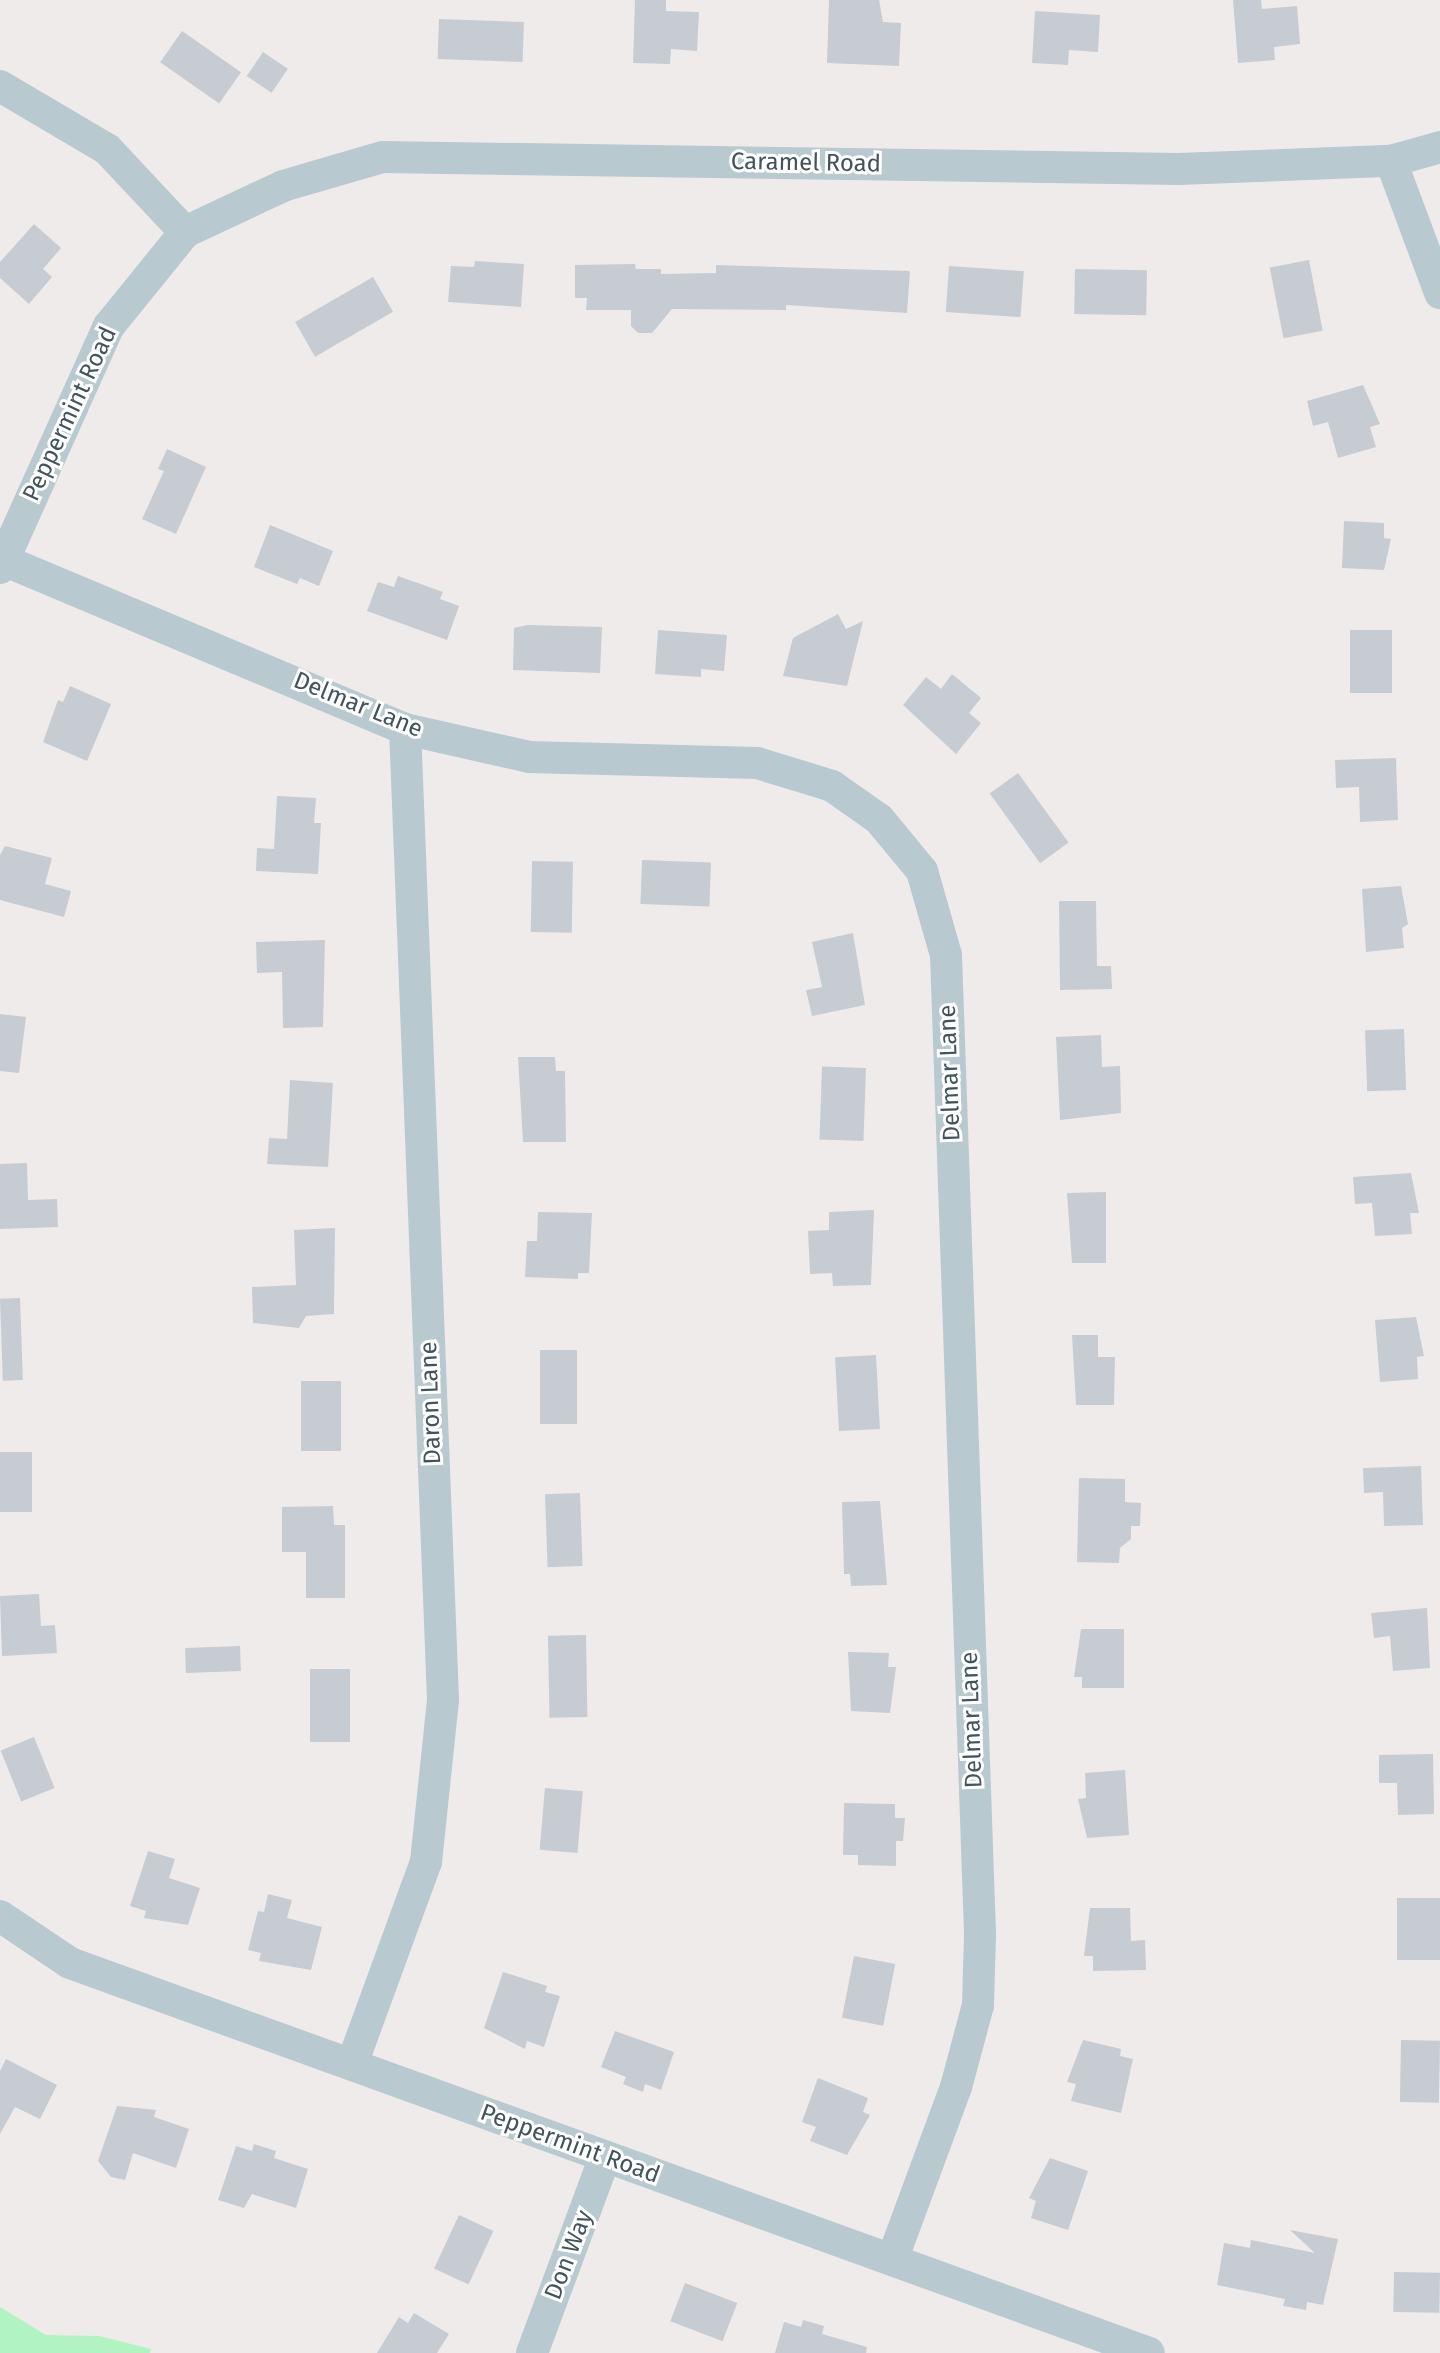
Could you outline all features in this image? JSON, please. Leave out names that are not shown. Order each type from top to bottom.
[{"type":"street","points":[[0,86],[107,149],[185,232]]},
{"type":"street","name":"Caramel Road","points":[[185,232],[283,186],[383,157],[1178,169],[1391,161],[1440,147]]},
{"type":"street","points":[[1391,161],[1440,293]]},
{"type":"street","name":"Peppermint Road","points":[[1,564],[109,326],[185,232]]},
{"type":"street","name":"Delmar Lane","points":[[1,564],[405,729],[529,757],[757,763],[832,786],[879,819],[922,871],[946,955],[980,1934],[978,2005],[956,2087],[893,2257]]},
{"type":"street","name":"Daron Lane","points":[[352,2064],[426,1862],[443,1699],[405,729]]},
{"type":"street","name":"Peppermint Road","points":[[0,1916],[70,1963],[605,2157],[893,2257],[1149,2353]]},
{"type":"street","name":"Don Way","points":[[532,2353],[605,2157]]},
{"type":"green space","points":[[0,2307],[46,2335],[99,2336],[151,2349],[150,2353],[0,2353]]},
{"type":"building","points":[[635,0],[666,0],[666,11],[699,12],[697,51],[671,49],[670,64],[633,63]]},
{"type":"building","points":[[829,0],[879,0],[883,22],[901,23],[899,66],[827,63]]},
{"type":"building","points":[[1233,0],[1261,0],[1262,9],[1297,6],[1300,44],[1274,47],[1275,60],[1238,63]]},
{"type":"building","points":[[1035,11],[1100,15],[1098,52],[1069,50],[1068,65],[1032,63]]},
{"type":"building","points":[[439,19],[524,22],[523,62],[438,59]]},
{"type":"building","points":[[182,31],[241,72],[219,103],[160,62]]},
{"type":"building","points":[[263,52],[288,69],[272,93],[247,76]]},
{"type":"building","points":[[34,224],[61,248],[43,269],[52,277],[29,304],[0,278],[0,262]]},
{"type":"building","points":[[1309,260],[1323,331],[1283,338],[1270,268]]},
{"type":"building","points":[[475,261],[524,264],[521,307],[448,302],[451,266],[474,267]]},
{"type":"building","points":[[635,264],[636,269],[661,269],[661,274],[716,273],[716,265],[910,271],[907,313],[786,305],[786,310],[672,309],[652,333],[638,333],[631,326],[631,310],[586,310],[587,298],[575,298],[575,265]]},
{"type":"building","points":[[949,266],[1024,271],[1021,317],[946,312]]},
{"type":"building","points":[[1075,269],[1147,270],[1146,315],[1074,314]]},
{"type":"building","points":[[373,277],[393,312],[315,357],[295,322]]},
{"type":"building","points":[[1363,385],[1380,424],[1370,427],[1376,447],[1338,458],[1328,422],[1313,426],[1307,401]]},
{"type":"building","points":[[167,449],[206,467],[176,534],[142,519],[164,471],[158,469]]},
{"type":"building","points":[[1344,521],[1384,523],[1384,538],[1391,539],[1384,570],[1342,568]]},
{"type":"building","points":[[270,525],[333,551],[319,586],[300,578],[297,584],[254,567]]},
{"type":"building","points":[[398,576],[443,592],[440,599],[459,606],[447,640],[367,611],[378,582],[394,587]]},
{"type":"building","points":[[838,614],[846,629],[863,621],[847,686],[783,676],[793,638]]},
{"type":"building","points":[[528,625],[602,627],[600,673],[513,670],[514,628]]},
{"type":"building","points":[[658,630],[727,635],[724,671],[701,669],[701,677],[655,674]]},
{"type":"building","points":[[1350,630],[1392,630],[1392,693],[1350,693]]},
{"type":"building","points":[[952,674],[981,698],[969,713],[981,723],[956,754],[903,705],[926,677],[941,689]]},
{"type":"building","points":[[70,686],[111,704],[87,761],[43,742],[58,700],[63,702]]},
{"type":"building","points":[[1396,758],[1398,820],[1360,822],[1359,787],[1336,788],[1335,760]]},
{"type":"building","points":[[1018,773],[1069,843],[1040,863],[990,794]]},
{"type":"building","points":[[277,796],[316,798],[314,823],[321,823],[318,874],[256,871],[257,848],[274,849]]},
{"type":"building","points":[[5,846],[52,858],[45,884],[71,891],[64,917],[0,900],[0,855]]},
{"type":"building","points":[[642,860],[711,862],[709,906],[640,904]]},
{"type":"building","points":[[532,861],[573,862],[572,933],[531,932]]},
{"type":"building","points":[[1401,886],[1408,924],[1402,928],[1404,948],[1366,952],[1362,889]]},
{"type":"building","points":[[1059,901],[1096,901],[1097,966],[1111,966],[1112,989],[1060,990]]},
{"type":"building","points":[[853,933],[865,1005],[812,1016],[806,990],[822,987],[812,942]]},
{"type":"building","points":[[325,940],[323,1027],[283,1028],[282,972],[257,973],[256,942]]},
{"type":"building","points":[[0,1014],[26,1017],[19,1073],[0,1071]]},
{"type":"building","points":[[1404,1029],[1406,1090],[1367,1091],[1365,1030]]},
{"type":"building","points":[[1101,1035],[1102,1067],[1120,1066],[1121,1113],[1060,1120],[1056,1037]]},
{"type":"building","points":[[518,1057],[555,1057],[556,1071],[565,1071],[566,1142],[523,1142]]},
{"type":"building","points":[[822,1066],[866,1068],[863,1141],[819,1139]]},
{"type":"building","points":[[290,1080],[333,1083],[328,1167],[267,1164],[269,1138],[287,1139]]},
{"type":"building","points":[[27,1163],[28,1200],[57,1199],[58,1227],[0,1229],[0,1164]]},
{"type":"building","points":[[1411,1173],[1419,1213],[1410,1213],[1412,1234],[1375,1236],[1372,1203],[1355,1204],[1353,1177]]},
{"type":"building","points":[[1106,1192],[1106,1263],[1072,1263],[1067,1193]]},
{"type":"building","points":[[874,1210],[871,1285],[833,1286],[832,1273],[810,1274],[808,1231],[829,1230],[829,1212]]},
{"type":"building","points":[[538,1212],[592,1213],[589,1273],[578,1273],[578,1279],[525,1277],[527,1241],[537,1241]]},
{"type":"building","points":[[335,1228],[334,1314],[306,1316],[299,1328],[253,1323],[252,1287],[296,1285],[294,1230]]},
{"type":"building","points":[[20,1298],[23,1380],[3,1381],[0,1299]]},
{"type":"building","points":[[1416,1317],[1424,1356],[1417,1357],[1418,1379],[1380,1382],[1375,1320]]},
{"type":"building","points":[[1072,1335],[1098,1335],[1098,1357],[1115,1357],[1114,1405],[1076,1405]]},
{"type":"building","points":[[540,1350],[577,1350],[577,1424],[540,1424]]},
{"type":"building","points":[[876,1355],[880,1429],[839,1431],[835,1357]]},
{"type":"building","points":[[301,1381],[341,1381],[341,1451],[301,1451]]},
{"type":"building","points":[[0,1452],[32,1452],[32,1512],[0,1512]]},
{"type":"building","points":[[1421,1466],[1423,1525],[1384,1526],[1383,1492],[1364,1493],[1363,1468]]},
{"type":"building","points":[[1079,1478],[1125,1479],[1125,1502],[1141,1503],[1140,1526],[1131,1526],[1131,1539],[1120,1548],[1119,1563],[1077,1562]]},
{"type":"building","points":[[580,1493],[583,1566],[548,1567],[545,1494]]},
{"type":"building","points":[[880,1501],[887,1585],[851,1586],[850,1574],[844,1574],[842,1502]]},
{"type":"building","points":[[333,1506],[334,1525],[345,1525],[345,1598],[306,1598],[306,1552],[282,1552],[282,1507]]},
{"type":"building","points":[[39,1594],[41,1626],[55,1625],[57,1653],[2,1656],[0,1596]]},
{"type":"building","points":[[1427,1608],[1430,1668],[1393,1671],[1390,1636],[1374,1638],[1371,1613]]},
{"type":"building","points":[[1081,1629],[1124,1629],[1124,1688],[1082,1688],[1082,1677],[1074,1677]]},
{"type":"building","points":[[586,1635],[587,1717],[549,1718],[548,1636]]},
{"type":"building","points":[[240,1646],[241,1671],[186,1673],[185,1648]]},
{"type":"building","points":[[848,1652],[889,1653],[888,1667],[896,1667],[890,1713],[851,1711]]},
{"type":"building","points":[[310,1669],[350,1669],[350,1742],[310,1742]]},
{"type":"building","points":[[34,1737],[55,1788],[21,1801],[1,1750]]},
{"type":"building","points":[[1433,1754],[1434,1814],[1398,1815],[1397,1783],[1379,1783],[1379,1755]]},
{"type":"building","points":[[1125,1770],[1129,1835],[1087,1838],[1078,1799],[1086,1798],[1085,1773]]},
{"type":"building","points":[[545,1788],[583,1791],[577,1853],[540,1850]]},
{"type":"building","points":[[844,1803],[895,1804],[895,1818],[905,1818],[903,1841],[896,1841],[896,1866],[858,1865],[858,1855],[843,1855]]},
{"type":"building","points":[[148,1851],[175,1859],[169,1878],[200,1888],[188,1925],[144,1918],[146,1911],[130,1906]]},
{"type":"building","points":[[268,1894],[292,1900],[287,1918],[322,1927],[311,1970],[259,1961],[261,1953],[248,1950],[258,1911],[264,1912]]},
{"type":"building","points":[[1397,1898],[1440,1898],[1440,1960],[1397,1960]]},
{"type":"building","points":[[1090,1908],[1130,1908],[1131,1941],[1145,1940],[1146,1970],[1093,1971],[1093,1956],[1084,1956]]},
{"type":"building","points":[[854,1956],[895,1964],[883,2026],[842,2018]]},
{"type":"building","points":[[503,1972],[547,1986],[545,1992],[560,1996],[544,2047],[527,2041],[525,2049],[484,2028]]},
{"type":"building","points":[[615,2031],[674,2052],[661,2090],[645,2084],[643,2092],[623,2084],[626,2077],[601,2067]]},
{"type":"building","points":[[1083,2040],[1121,2049],[1120,2056],[1133,2059],[1121,2113],[1071,2101],[1076,2084],[1067,2082]]},
{"type":"building","points":[[1401,2040],[1440,2041],[1439,2103],[1400,2102]]},
{"type":"building","points":[[6,2059],[57,2085],[40,2119],[15,2107],[0,2134],[0,2071]]},
{"type":"building","points":[[818,2078],[868,2098],[863,2112],[870,2115],[847,2155],[810,2141],[816,2127],[802,2122]]},
{"type":"building","points":[[117,2106],[156,2110],[154,2117],[189,2129],[176,2168],[133,2153],[125,2180],[111,2177],[98,2161]]},
{"type":"building","points":[[254,2144],[276,2151],[274,2158],[308,2169],[296,2208],[252,2194],[244,2208],[218,2200],[236,2146],[252,2151]]},
{"type":"building","points":[[1050,2158],[1088,2171],[1068,2230],[1031,2218],[1036,2201],[1029,2198]]},
{"type":"building","points":[[459,2215],[493,2231],[469,2285],[434,2268]]},
{"type":"building","points":[[1290,2230],[1338,2239],[1323,2305],[1307,2302],[1306,2310],[1283,2306],[1285,2299],[1217,2285],[1224,2243],[1250,2248],[1251,2240],[1315,2253]]},
{"type":"building","points":[[1394,2272],[1440,2273],[1439,2313],[1393,2312]]},
{"type":"building","points":[[685,2283],[737,2303],[723,2341],[670,2321]]},
{"type":"building","points":[[414,2313],[449,2334],[437,2353],[377,2353],[399,2317],[408,2323]]},
{"type":"building","points":[[803,2320],[824,2326],[822,2334],[867,2347],[866,2353],[775,2353],[784,2322],[801,2327]]}]
